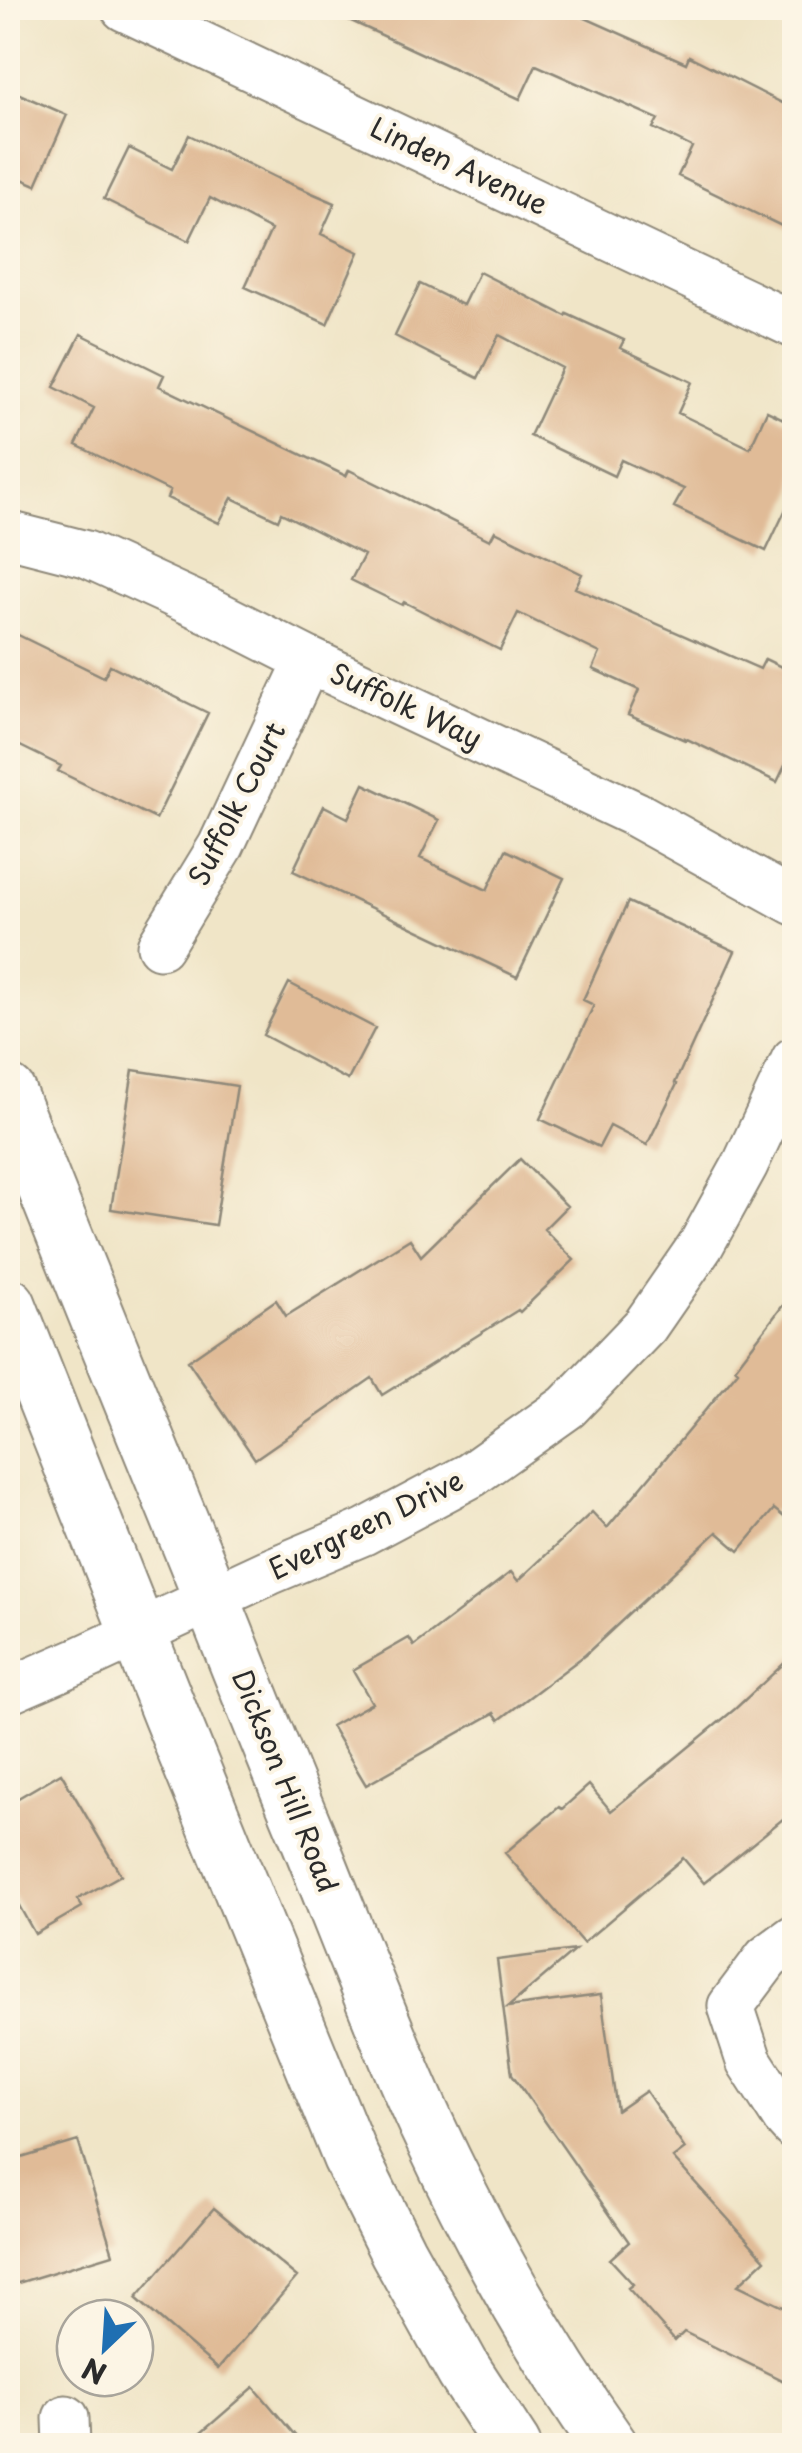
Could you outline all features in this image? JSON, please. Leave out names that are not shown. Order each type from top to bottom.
[{"type":"street","name":"Linden Avenue","points":[[124,8],[794,326]]},
{"type":"street","name":"Suffolk Way","points":[[8,534],[86,554],[217,614],[635,814],[794,902]]},
{"type":"street","name":"Suffolk Court","points":[[160,946],[221,846],[308,660]]},
{"type":"street","name":"Evergreen Drive","points":[[8,1690],[364,1532],[471,1475],[567,1407],[645,1326],[701,1245],[794,1060]]},
{"type":"street","name":"Dickson Hill Road","points":[[8,1093],[426,2122],[472,2219],[536,2332],[610,2446]]},
{"type":"street","points":[[8,1305],[350,2156],[464,2371],[514,2446]]},
{"type":"street","points":[[794,1938],[767,1958],[731,2006],[749,2062],[794,2127]]},
{"type":"building","points":[[323,8],[563,8],[686,63],[689,56],[794,109],[794,232],[678,176],[692,147],[653,128],[658,119],[536,65],[520,99]]},
{"type":"building","points":[[8,89],[67,115],[36,185],[8,173]]},
{"type":"building","points":[[189,135],[335,203],[321,234],[359,252],[327,324],[245,287],[271,230],[210,198],[189,241],[104,199],[129,148],[172,169]]},
{"type":"building","points":[[479,272],[624,340],[620,348],[692,382],[678,413],[750,448],[767,411],[794,424],[794,492],[766,551],[674,507],[684,489],[621,460],[614,476],[530,436],[562,368],[499,335],[478,378],[395,336],[420,284],[463,305]]},
{"type":"building","points":[[81,334],[164,375],[159,386],[346,476],[349,470],[490,540],[495,531],[582,574],[575,588],[760,669],[765,659],[794,673],[794,747],[777,782],[628,715],[639,690],[593,669],[600,653],[518,613],[500,650],[351,580],[364,555],[281,513],[278,520],[232,498],[219,523],[167,498],[170,491],[76,445],[94,408],[54,387]]},
{"type":"building","points":[[8,630],[104,677],[110,665],[208,713],[156,819],[58,771],[61,766],[8,740]]},
{"type":"building","points":[[364,784],[439,820],[420,858],[487,890],[506,850],[564,878],[517,977],[293,871],[324,806],[348,818]]},
{"type":"building","points":[[628,902],[735,951],[647,1145],[610,1126],[599,1147],[540,1119],[594,1005],[583,1000]]},
{"type":"building","points":[[289,983],[375,1028],[348,1080],[263,1035]]},
{"type":"building","points":[[133,1070],[237,1086],[215,1225],[111,1209]]},
{"type":"building","points":[[520,1159],[567,1206],[544,1229],[574,1260],[520,1312],[382,1395],[372,1378],[255,1459],[188,1361],[276,1300],[286,1316],[410,1239],[421,1256]]},
{"type":"building","points":[[794,1291],[794,1525],[774,1509],[739,1551],[717,1532],[585,1655],[499,1720],[494,1713],[366,1785],[331,1726],[372,1703],[353,1670],[409,1638],[414,1646],[511,1572],[518,1581],[592,1512],[607,1528],[738,1371],[735,1368]]},
{"type":"building","points":[[794,1654],[794,1810],[704,1883],[683,1858],[583,1943],[505,1853],[589,1785],[611,1811],[735,1709]]},
{"type":"building","points":[[61,1773],[121,1875],[78,1899],[82,1907],[35,1934],[8,1886],[8,1804]]},
{"type":"building","points":[[575,1950],[508,2007],[601,1995],[617,2111],[646,2091],[685,2149],[673,2158],[765,2260],[738,2285],[794,2312],[794,2386],[684,2332],[675,2341],[628,2288],[633,2284],[610,2259],[629,2242],[512,2074],[497,1960]]},
{"type":"building","points":[[78,2141],[113,2254],[8,2286],[8,2162]]},
{"type":"building","points":[[214,2208],[297,2277],[218,2369],[155,2314],[155,2298],[136,2298]]},
{"type":"building","points":[[254,2387],[304,2446],[186,2446]]}]
